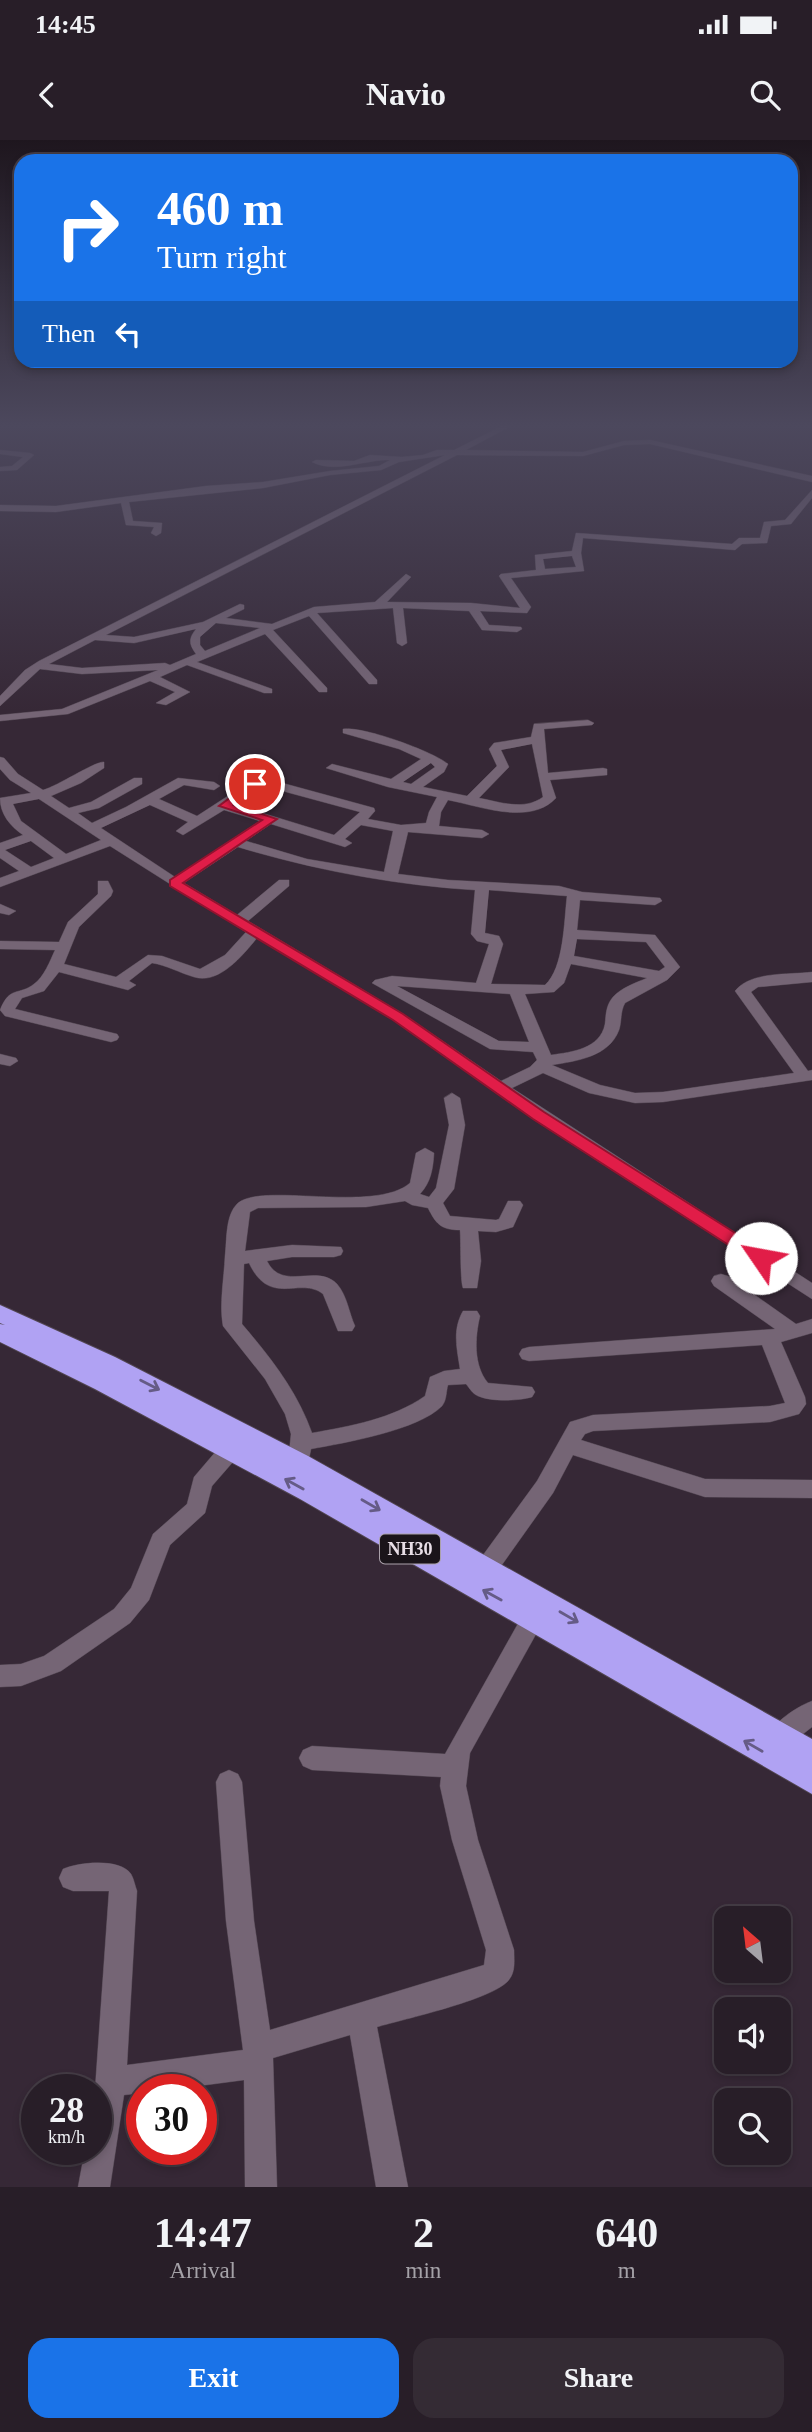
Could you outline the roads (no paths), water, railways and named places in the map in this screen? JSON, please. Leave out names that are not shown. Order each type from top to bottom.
[{"type":"highway","name":"NH30","points":[[0,1313],[300,1453],[486,1569],[812,1755]]},
{"type":"highway","name":"NH30","points":[[0,1332],[231,1449],[533,1618],[812,1780]]},
{"type":"street","points":[[129,521],[129,523],[158,525],[156,533]]},
{"type":"street","points":[[0,703],[39,666],[321,521]]},
{"type":"street","points":[[0,718],[59,713],[310,611],[398,605],[471,606],[524,611],[526,607],[504,576],[581,569],[576,553],[576,537],[580,535],[605,536],[613,540],[731,547],[736,546],[739,541],[764,541],[767,524],[789,521]]},
{"type":"street","points":[[541,573],[538,557],[576,553]]},
{"type":"street","points":[[378,605],[406,577]]},
{"type":"street","points":[[398,605],[402,643]]},
{"type":"street","points":[[471,606],[486,628],[517,629]]},
{"type":"street","points":[[141,639],[211,622],[240,607]]},
{"type":"street","points":[[310,611],[373,682]]},
{"type":"street","points":[[92,637],[122,641],[195,637],[211,622],[271,629],[323,690]]},
{"type":"street","points":[[195,637],[195,645],[203,656]]},
{"type":"street","points":[[39,666],[82,671],[184,664],[268,691]]},
{"type":"street","points":[[151,677],[184,692],[162,703]]},
{"type":"street","points":[[332,768],[444,796],[522,810],[539,806],[550,798],[537,740],[538,726],[587,723]]},
{"type":"street","points":[[347,731],[432,757],[442,766],[413,789]]},
{"type":"street","points":[[470,800],[503,767],[495,747],[537,740]]},
{"type":"street","points":[[392,783],[432,757]]},
{"type":"street","points":[[0,761],[7,777],[44,795],[175,883],[398,1017],[500,1088],[812,1292]]},
{"type":"street","points":[[64,859],[15,823],[3,802],[44,795],[73,784],[100,765]]},
{"type":"street","points":[[544,777],[603,772]]},
{"type":"street","points":[[67,811],[96,805],[138,781]]},
{"type":"street","points":[[91,828],[150,800],[182,781],[214,786]]},
{"type":"street","points":[[183,831],[255,784],[269,782],[369,811],[342,842],[225,806]]},
{"type":"street","points":[[429,829],[444,796]]},
{"type":"street","points":[[150,800],[199,822]]},
{"type":"street","points":[[175,883],[271,819]]},
{"type":"street","points":[[359,821],[402,829],[482,834]]},
{"type":"street","points":[[390,877],[402,829]]},
{"type":"street","points":[[29,872],[0,850],[32,836]]},
{"type":"street","points":[[0,883],[111,841]]},
{"type":"street","points":[[235,842],[305,863],[390,877],[482,887],[549,889],[574,894],[655,901]]},
{"type":"street","points":[[237,921],[256,909],[284,883]]},
{"type":"street","points":[[103,884],[106,891],[104,896],[73,925],[55,967],[37,990],[17,995],[7,1011],[111,1037]]},
{"type":"street","points":[[482,887],[478,933],[482,938],[494,939],[496,944],[482,988]]},
{"type":"street","points":[[574,894],[572,934],[554,986],[539,991],[392,981],[380,983],[496,1046],[542,1058],[595,1089],[635,1098],[663,1097],[808,1076],[743,991],[750,984],[758,982],[812,978]]},
{"type":"street","points":[[55,967],[123,983],[148,959],[157,959],[199,974],[206,973],[234,956],[254,932]]},
{"type":"street","points":[[500,1088],[542,1058],[589,1052],[599,1046],[607,1040],[612,1030],[617,1002],[622,996],[673,967],[654,939],[572,934]]},
{"type":"street","points":[[0,945],[64,946]]},
{"type":"street","points":[[565,959],[660,976]]},
{"type":"street","points":[[516,990],[542,1058]]},
{"type":"street","points":[[434,1203],[445,1189],[457,1125],[452,1098]]},
{"type":"street","points":[[425,1153],[421,1179],[408,1194],[389,1200],[261,1202],[246,1206],[239,1219],[246,1258],[231,1316],[233,1326],[257,1353],[288,1399],[302,1434],[300,1453],[424,1408],[435,1400],[439,1380],[471,1377]]},
{"type":"street","points":[[408,1194],[418,1201],[434,1203]]},
{"type":"street","points":[[434,1203],[446,1223],[502,1226],[510,1219],[514,1205]]},
{"type":"street","points":[[468,1224],[472,1261],[470,1283]]},
{"type":"street","points":[[246,1258],[292,1251],[334,1251]]},
{"type":"street","points":[[246,1258],[270,1279],[282,1283],[320,1283],[330,1289],[345,1326]]},
{"type":"street","points":[[720,1282],[802,1329]]},
{"type":"street","points":[[470,1316],[465,1336],[471,1377],[482,1390],[525,1392]]},
{"type":"street","points":[[529,1354],[769,1338],[802,1329]]},
{"type":"street","points":[[486,1569],[545,1487],[577,1428],[593,1423],[770,1414],[792,1409],[796,1404],[795,1397],[769,1338]]},
{"type":"street","points":[[570,1444],[595,1455],[623,1461],[705,1488],[812,1489]]},
{"type":"street","points":[[0,1676],[21,1675],[52,1664],[122,1616],[141,1592],[161,1539],[197,1507],[202,1483],[231,1449]]},
{"type":"street","points":[[112,2082],[258,2055],[361,2017],[474,1984],[494,1975],[500,1969],[502,1962],[496,1937],[462,1828],[453,1786],[458,1752],[533,1618]]},
{"type":"street","points":[[780,1737],[812,1712]]},
{"type":"street","points":[[312,1758],[456,1766]]},
{"type":"street","points":[[229,1782],[239,1909],[258,2055],[261,2187]]},
{"type":"street","points":[[73,1878],[115,1878],[121,1883],[123,1891],[112,2074]]},
{"type":"street","points":[[361,2017],[393,2187]]},
{"type":"street","points":[[94,2187],[98,2165]]}]
